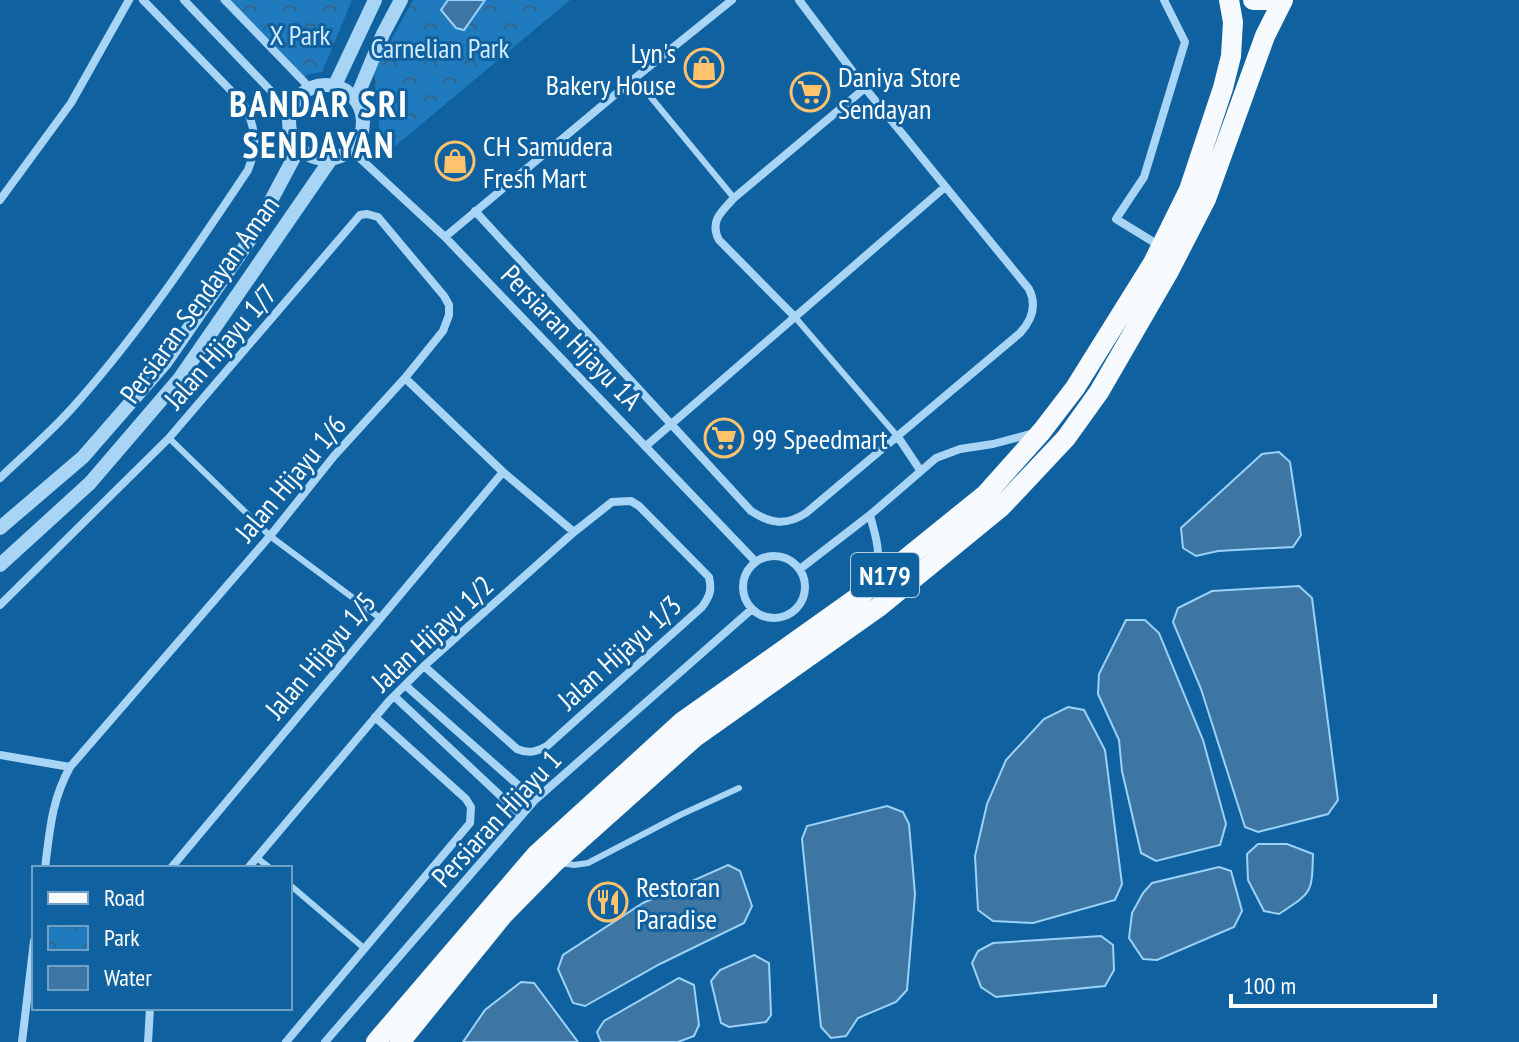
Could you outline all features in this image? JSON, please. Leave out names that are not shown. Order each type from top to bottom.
[{"type":"main road","name":"N179","points":[[376,1042],[536,855],[682,722],[861,595],[986,494],[1042,431],[1075,388],[1153,263],[1189,190],[1231,56],[1233,22],[1229,0]]},
{"type":"main road","points":[[1253,0],[1272,0]]},
{"type":"main road","name":"N179","points":[[400,1042],[503,915],[555,862],[695,737],[880,606],[989,517],[1044,464],[1099,392],[1169,271],[1206,199],[1265,36],[1283,0]]},
{"type":"street","points":[[0,200],[71,103],[129,0]]},
{"type":"street","points":[[0,478],[72,408],[127,344],[174,281],[248,170],[254,155],[254,126],[242,102],[143,0]]},
{"type":"street","points":[[184,0],[290,111]]},
{"type":"street","points":[[225,0],[310,88]]},
{"type":"street","points":[[335,85],[375,0]]},
{"type":"street","points":[[356,99],[401,0]]},
{"type":"street","points":[[445,237],[732,0]]},
{"type":"street","points":[[475,211],[751,511],[773,522],[795,520],[806,513],[1020,333],[1027,326],[1033,298],[1029,289],[865,88],[799,0]]},
{"type":"street","points":[[1161,247],[1116,219],[1144,177],[1185,42],[1164,0]]},
{"type":"street","points":[[335,85],[356,99],[361,109],[363,120],[358,142],[351,150],[331,159],[308,155],[292,137],[290,111],[295,101],[310,88],[335,85]]},
{"type":"street","points":[[794,316],[719,240],[715,224],[734,198],[865,88]]},
{"type":"street","name":"Persiaran Sendayan Aman","points":[[0,528],[83,457],[165,363],[251,238],[299,148]]},
{"type":"street","name":"Persiaran Hijayu 1A","points":[[351,150],[445,237],[755,561]]},
{"type":"street","name":"Persiaran Sendayan Aman","points":[[0,565],[90,483],[180,378],[331,159]]},
{"type":"street","points":[[646,446],[945,187]]},
{"type":"street","name":"Jalan Hijayu 1/6","points":[[45,866],[54,802],[70,767],[443,331],[449,315],[449,305],[444,296],[378,217],[367,214]]},
{"type":"street","name":"Jalan Hijayu 1/7","points":[[0,605],[169,438],[360,215],[367,214]]},
{"type":"street","points":[[405,378],[503,472],[574,532]]},
{"type":"street","points":[[800,569],[870,515],[936,458],[960,449],[1042,431]]},
{"type":"street","points":[[898,437],[920,470]]},
{"type":"street","name":"Jalan Hijayu 1/5","points":[[173,866],[503,472]]},
{"type":"street","name":"Jalan Hijayu 1/2","points":[[250,866],[394,696],[574,532],[612,502],[631,501],[673,539]]},
{"type":"street","points":[[861,595],[879,553],[870,515]]},
{"type":"street","name":"Jalan Hijayu 1/3","points":[[424,666],[517,749],[527,753],[537,752],[680,627],[709,597],[709,577],[673,539]]},
{"type":"street","points":[[774,555],[784,557],[800,569],[805,588],[798,607],[781,617],[771,618],[752,609],[745,600],[743,579],[755,561],[774,555]]},
{"type":"street","name":"Persiaran Hijayu 1","points":[[325,1042],[535,800],[752,609]]},
{"type":"street","points":[[405,685],[535,800]]},
{"type":"street","points":[[394,696],[521,815]]},
{"type":"street","points":[[286,1042],[470,823],[471,807],[466,799],[375,717]]},
{"type":"street","points":[[0,755],[70,767]]},
{"type":"street","points":[[22,1042],[32,961]]},
{"type":"street","points":[[148,1042],[150,1010]]},
{"type":"lane","points":[[635,78],[734,198]]},
{"type":"lane","points":[[794,316],[898,437]]},
{"type":"lane","points":[[169,438],[270,536],[380,618]]},
{"type":"lane","points":[[555,862],[574,865],[588,863],[739,788]]},
{"type":"lane","points":[[257,858],[267,866]]},
{"type":"lane","points":[[292,887],[365,949]]},
{"type":"green space","name":"X Park","points":[[218,0],[352,0],[322,72],[309,74],[298,81]]},
{"type":"green space","name":"Carnelian Park","points":[[413,0],[570,0],[382,157],[374,71]]},
{"type":"water","points":[[448,0],[485,0],[464,30],[456,28],[441,10]]},
{"type":"water","points":[[1279,452],[1290,462],[1301,535],[1293,547],[1218,551],[1196,556],[1183,548],[1181,528],[1262,454]]},
{"type":"water","points":[[1299,586],[1312,598],[1338,800],[1328,814],[1258,832],[1245,827],[1201,689],[1173,622],[1178,608],[1212,591]]},
{"type":"water","points":[[1126,620],[1145,620],[1159,633],[1203,740],[1226,824],[1220,845],[1156,861],[1141,853],[1122,771],[1119,740],[1098,694],[1099,674]]},
{"type":"water","points":[[1068,707],[1084,710],[1105,750],[1122,884],[1115,900],[1033,923],[993,921],[978,910],[975,856],[987,804],[1006,760],[1044,719]]},
{"type":"water","points":[[887,806],[903,812],[909,824],[915,894],[907,990],[896,1002],[858,1018],[846,1036],[831,1038],[821,1027],[802,839],[807,826]]},
{"type":"water","points":[[1258,844],[1287,844],[1313,854],[1308,891],[1279,914],[1264,911],[1248,880],[1247,854]]},
{"type":"water","points":[[728,865],[740,871],[752,906],[744,923],[660,964],[585,1006],[573,1003],[558,969],[563,955],[643,903]]},
{"type":"water","points":[[1219,867],[1231,871],[1242,911],[1234,927],[1157,960],[1143,959],[1129,938],[1132,913],[1143,893],[1152,883]]},
{"type":"water","points":[[1101,936],[1113,945],[1114,970],[1105,986],[996,997],[981,987],[972,963],[978,951],[993,943]]},
{"type":"water","points":[[754,955],[769,963],[771,1015],[766,1022],[729,1027],[721,1023],[711,981],[720,970]]},
{"type":"water","points":[[679,978],[694,985],[699,1025],[694,1036],[678,1042],[601,1042],[597,1032],[604,1021]]},
{"type":"water","points":[[521,982],[534,983],[578,1042],[463,1042],[485,1010]]},
{"type":"place","name":"Lyn's Bakery House","points":[[704,68]]},
{"type":"place","name":"Daniya Store Sendayan","points":[[810,92]]},
{"type":"place","name":"CH Samudera Fresh Mart","points":[[455,161]]},
{"type":"place","name":"99 Speedmart","points":[[724,438]]},
{"type":"place","name":"Restoran Paradise","points":[[608,902]]},
{"type":"district","name":"BANDAR SRI SENDAYAN","points":[[319,124]]}]
